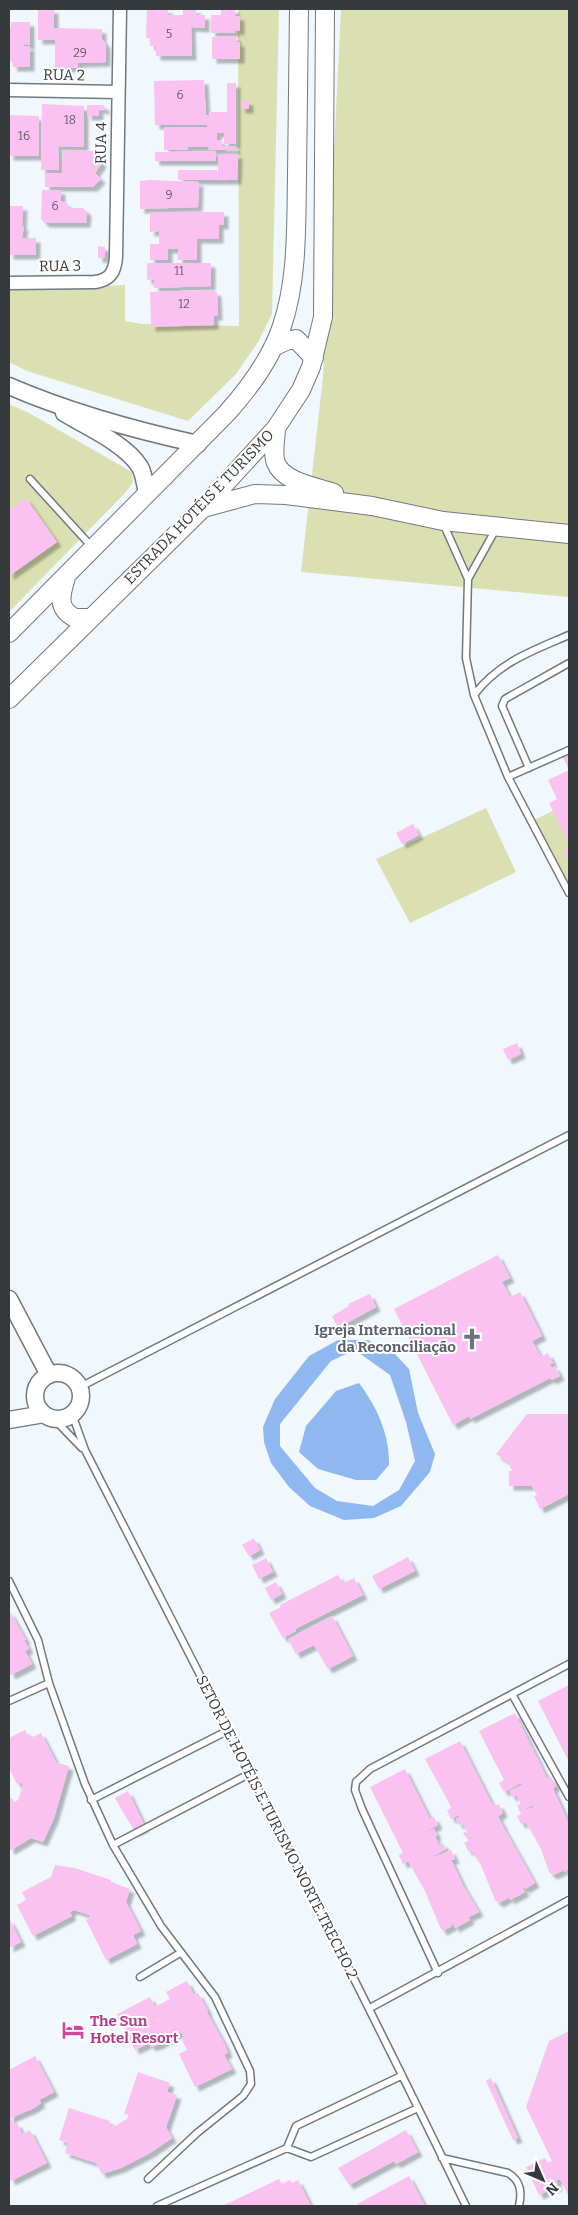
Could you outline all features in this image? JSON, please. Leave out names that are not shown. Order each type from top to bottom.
[{"type":"main road","points":[[9,633],[198,444],[239,399],[262,367],[273,347],[288,303],[296,236],[299,9]]},
{"type":"main road","name":"ESTRADA HOTÉIS E TURISMO","points":[[9,699],[203,508],[276,428],[301,390],[314,358],[321,331],[324,300],[325,9]]},
{"type":"main road","points":[[273,347],[296,339],[304,345],[314,358]]},
{"type":"main road","points":[[276,428],[276,462],[284,473],[300,482],[372,506]]},
{"type":"main road","points":[[203,508],[239,497],[268,494],[372,506],[443,521],[569,534]]},
{"type":"main road","points":[[66,577],[60,599],[62,607],[75,618],[90,618]]},
{"type":"street","name":"RUA 4","points":[[111,276],[116,264],[120,9]]},
{"type":"street","name":"RUA 2","points":[[9,90],[118,92]]},
{"type":"street","name":"RUA 3","points":[[9,283],[95,282],[111,276]]},
{"type":"street","points":[[9,386],[38,398],[127,426],[198,444]]},
{"type":"street","points":[[38,398],[110,440],[129,455],[140,467],[147,493]]},
{"type":"street","points":[[9,1299],[35,1350],[45,1378]]},
{"type":"street","points":[[9,1419],[49,1416],[66,1418],[72,1414],[80,1402],[80,1386],[67,1374],[58,1373],[45,1378],[37,1388],[36,1398],[40,1410],[49,1416]]},
{"type":"street","points":[[9,1419],[36,1398]]},
{"type":"lane","points":[[30,479],[93,548]]},
{"type":"lane","points":[[443,521],[468,579],[466,658],[474,695],[508,777],[569,893]]},
{"type":"lane","points":[[468,579],[498,526]]},
{"type":"lane","points":[[474,695],[487,678],[500,667],[569,635]]},
{"type":"lane","points":[[529,768],[502,706],[505,699],[569,663]]},
{"type":"lane","points":[[508,777],[569,750]]},
{"type":"lane","points":[[80,1386],[569,1136]]},
{"type":"lane","name":"SETOR DE HOTÉIS E TURISMO NORTE TRECHO 2","points":[[72,1414],[85,1450],[370,2008],[401,2076],[466,2206]]},
{"type":"lane","name":"SETOR DE HOTÉIS E TURISMO NORTE TRECHO 2","points":[[49,1416],[85,1450]]},
{"type":"lane","points":[[9,1580],[40,1646],[49,1683],[92,1800],[113,1845],[161,1926],[215,1997],[247,2061],[252,2079],[244,2096],[197,2133],[148,2179]]},
{"type":"lane","points":[[438,1973],[360,1804],[355,1790],[356,1782],[370,1769],[569,1664]]},
{"type":"lane","points":[[9,1701],[49,1683]]},
{"type":"lane","points":[[512,1694],[569,1797]]},
{"type":"lane","points":[[92,1800],[227,1731]]},
{"type":"lane","points":[[113,1845],[249,1774]]},
{"type":"lane","points":[[370,2008],[438,1973],[569,1900]]},
{"type":"lane","points":[[140,1977],[180,1953]]},
{"type":"lane","points":[[157,2206],[287,2148],[296,2126],[401,2076]]},
{"type":"lane","points":[[287,2148],[311,2157],[418,2108]]},
{"type":"lane","points":[[442,2158],[514,2176],[520,2187],[519,2206]]},
{"type":"green space","points":[[238,9],[279,9],[272,314],[258,342],[236,374],[188,421],[27,371],[9,362],[9,289],[125,285],[125,321],[142,324],[239,326]]},
{"type":"green space","points":[[341,9],[569,9],[569,597],[301,572],[323,377]]},
{"type":"green space","points":[[9,404],[29,413],[132,472],[133,482],[125,493],[9,612]]},
{"type":"green space","points":[[569,803],[569,892],[532,821]]},
{"type":"green space","points":[[486,808],[516,872],[410,923],[376,859]]},
{"type":"water","points":[[338,1340],[368,1340],[394,1353],[409,1369],[418,1413],[435,1454],[430,1472],[401,1506],[374,1518],[344,1520],[310,1506],[289,1487],[271,1463],[264,1442],[263,1427],[275,1399],[309,1356]],"holes":[[[355,1350],[390,1375],[406,1422],[415,1461],[399,1490],[373,1506],[337,1501],[315,1488],[280,1446],[280,1424],[331,1361]]]},
{"type":"water","points":[[359,1383],[377,1412],[385,1432],[389,1454],[389,1465],[376,1480],[356,1480],[318,1469],[299,1452],[306,1426],[336,1391]]},
{"type":"building","points":[[38,9],[54,9],[54,28],[52,28],[102,29],[102,39],[106,44],[106,62],[78,63],[78,68],[55,68],[55,40],[38,40]]},
{"type":"building","points":[[147,9],[168,9],[168,15],[183,15],[183,9],[196,9],[196,15],[205,15],[205,28],[191,27],[192,56],[156,56],[156,46],[150,46],[150,38],[146,38]]},
{"type":"building","points":[[221,9],[235,9],[235,16],[240,16],[240,31],[235,30],[235,33],[211,33],[211,15],[221,15]]},
{"type":"building","points":[[11,22],[30,22],[30,45],[24,44],[24,46],[30,46],[30,67],[13,67],[12,61],[9,61],[9,27],[11,27]]},
{"type":"building","points":[[236,36],[237,42],[240,42],[240,59],[212,59],[212,37]]},
{"type":"building","points":[[204,80],[206,115],[209,115],[210,112],[227,112],[227,83],[236,83],[236,144],[224,144],[224,133],[217,133],[217,140],[221,140],[222,146],[236,146],[236,150],[209,150],[207,133],[208,147],[188,147],[188,150],[164,150],[164,127],[207,127],[207,125],[155,125],[154,81]]},
{"type":"building","points":[[241,100],[249,101],[249,109],[241,109]]},
{"type":"building","points":[[42,104],[84,106],[84,147],[54,146],[58,147],[59,170],[41,170]]},
{"type":"building","points":[[87,105],[103,105],[107,110],[99,109],[99,116],[87,116]]},
{"type":"building","points":[[9,115],[39,116],[39,156],[9,156]]},
{"type":"building","points":[[63,151],[93,151],[99,157],[102,163],[95,173],[101,179],[93,187],[45,187],[45,173],[62,173]]},
{"type":"building","points":[[216,151],[216,161],[155,161],[155,152]]},
{"type":"building","points":[[218,154],[238,154],[237,180],[178,180],[178,170],[217,170],[218,177]]},
{"type":"building","points":[[140,181],[199,182],[198,207],[140,209]]},
{"type":"building","points":[[42,190],[61,190],[61,201],[68,204],[68,208],[83,208],[87,212],[86,223],[45,223],[41,219]]},
{"type":"building","points":[[9,206],[23,206],[22,226],[24,226],[22,238],[36,238],[36,255],[9,255]]},
{"type":"building","points":[[150,212],[224,212],[224,225],[219,225],[219,239],[197,239],[197,260],[178,260],[178,249],[168,249],[168,260],[150,260],[150,244],[159,244],[159,231],[150,232]]},
{"type":"building","points":[[98,246],[105,247],[105,258],[98,258]]},
{"type":"building","points":[[147,263],[211,263],[211,286],[154,288],[154,279],[147,280]]},
{"type":"building","points":[[208,290],[217,292],[218,316],[214,316],[214,325],[151,327],[150,292]]},
{"type":"building","points":[[26,498],[57,542],[9,576],[9,510]]},
{"type":"building","points":[[569,746],[569,770],[560,751]]},
{"type":"building","points":[[569,770],[569,844],[549,803],[557,799],[548,780]]},
{"type":"building","points":[[413,824],[419,835],[402,844],[396,833]]},
{"type":"building","points":[[569,847],[569,860],[568,861],[563,850]]},
{"type":"building","points":[[517,1043],[521,1054],[508,1060],[503,1049]]},
{"type":"building","name":"Igreja Internacional da Reconciliação","points":[[498,1255],[510,1278],[502,1282],[510,1297],[520,1292],[542,1336],[532,1341],[541,1357],[548,1353],[553,1363],[550,1364],[552,1368],[555,1366],[560,1376],[552,1380],[550,1378],[470,1419],[469,1416],[453,1425],[394,1309]]},
{"type":"building","points":[[370,1294],[376,1307],[338,1328],[332,1316],[349,1306],[348,1304]]},
{"type":"building","points":[[527,1414],[569,1414],[569,1494],[540,1509],[534,1496],[537,1495],[532,1486],[509,1486],[509,1471],[512,1471],[508,1462],[496,1454]]},
{"type":"building","points":[[254,1538],[260,1550],[249,1556],[242,1545]]},
{"type":"building","points":[[408,1557],[415,1571],[379,1589],[372,1576]]},
{"type":"building","points":[[266,1558],[273,1572],[259,1579],[252,1565]]},
{"type":"building","points":[[338,1575],[343,1583],[354,1578],[363,1595],[295,1629],[296,1631],[283,1638],[269,1613],[281,1607],[280,1605]]},
{"type":"building","points":[[276,1582],[282,1594],[271,1600],[265,1588]]},
{"type":"building","points":[[9,1610],[26,1640],[24,1640],[29,1649],[25,1651],[32,1664],[11,1675],[9,1671]]},
{"type":"building","points":[[332,1616],[353,1656],[328,1669],[314,1645],[296,1654],[288,1639]]},
{"type":"building","points":[[569,1685],[569,1762],[538,1701]]},
{"type":"building","points":[[515,1713],[547,1779],[551,1777],[556,1786],[553,1788],[554,1791],[569,1824],[569,1869],[564,1872],[561,1866],[562,1871],[553,1875],[549,1872],[541,1849],[531,1831],[525,1822],[521,1824],[517,1816],[521,1814],[520,1812],[517,1805],[521,1804],[516,1795],[512,1797],[509,1791],[522,1785],[521,1783],[504,1792],[499,1783],[504,1780],[479,1731]],"holes":[[[533,1805],[534,1807],[520,1812]]]},
{"type":"building","points":[[25,1730],[30,1738],[41,1733],[56,1762],[69,1766],[54,1818],[43,1842],[31,1838],[11,1850],[9,1849],[9,1799],[12,1798],[14,1802],[18,1800],[23,1785],[21,1782],[17,1784],[9,1768],[9,1738]]},
{"type":"building","points":[[460,1741],[491,1802],[494,1806],[499,1804],[503,1813],[498,1816],[535,1883],[525,1889],[523,1886],[525,1892],[510,1900],[507,1894],[508,1898],[499,1903],[495,1900],[481,1865],[471,1850],[468,1851],[464,1843],[479,1834],[467,1839],[463,1833],[467,1831],[462,1823],[459,1825],[456,1819],[459,1815],[451,1819],[447,1810],[451,1808],[448,1801],[425,1759]]},
{"type":"building","points":[[405,1769],[430,1819],[434,1817],[438,1825],[423,1833],[434,1829],[439,1845],[443,1843],[446,1849],[434,1857],[451,1850],[455,1859],[451,1860],[479,1912],[469,1917],[467,1915],[470,1920],[455,1928],[452,1922],[452,1926],[443,1931],[440,1927],[425,1891],[408,1861],[403,1864],[399,1855],[403,1853],[370,1787]]},
{"type":"building","points":[[128,1791],[145,1827],[135,1832],[115,1798]]},
{"type":"building","points":[[55,1865],[75,1868],[111,1880],[111,1882],[130,1889],[126,1902],[141,1931],[133,1935],[137,1944],[106,1960],[86,1920],[91,1918],[89,1915],[74,1910],[70,1912],[72,1916],[33,1936],[17,1905],[26,1900],[22,1892],[51,1877]]},
{"type":"building","points":[[9,1918],[21,1942],[9,1948]]},
{"type":"building","points":[[187,1981],[194,1995],[198,1993],[208,2011],[225,2045],[228,2053],[224,2055],[232,2069],[195,2087],[179,2054],[187,2050],[182,2040],[184,2038],[181,2032],[160,2044],[151,2047],[149,2043],[135,2050],[117,2014],[150,1997],[155,2007],[170,1999],[166,1992]]},
{"type":"building","points":[[569,2031],[569,2197],[560,2179],[556,2181],[558,2186],[539,2195],[526,2167],[545,2158],[548,2163],[552,2161],[526,2107],[549,2041]]},
{"type":"building","points":[[35,2056],[54,2092],[39,2100],[41,2103],[34,2108],[11,2118],[14,2124],[17,2123],[22,2134],[30,2130],[47,2163],[11,2181],[9,2177],[9,2070]]},
{"type":"building","points":[[138,2072],[170,2083],[167,2092],[177,2095],[166,2127],[172,2138],[150,2153],[121,2168],[102,2174],[96,2163],[65,2153],[68,2143],[59,2140],[69,2108],[110,2121],[109,2125],[113,2127],[127,2119],[129,2115],[124,2114]]},
{"type":"building","points":[[491,2078],[518,2138],[513,2140],[486,2081]]},
{"type":"building","points":[[406,2130],[418,2152],[396,2164],[394,2161],[349,2185],[338,2168]]},
{"type":"building","points":[[409,2176],[425,2206],[359,2206],[357,2204]]},
{"type":"building","points":[[279,2179],[282,2184],[290,2180],[292,2183],[298,2180],[311,2206],[222,2206]]},
{"type":"place","name":"Igreja Internacional da Reconciliação","points":[[472,1339]]},
{"type":"place","name":"The Sun Hotel Resort","points":[[73,2030]]}]
